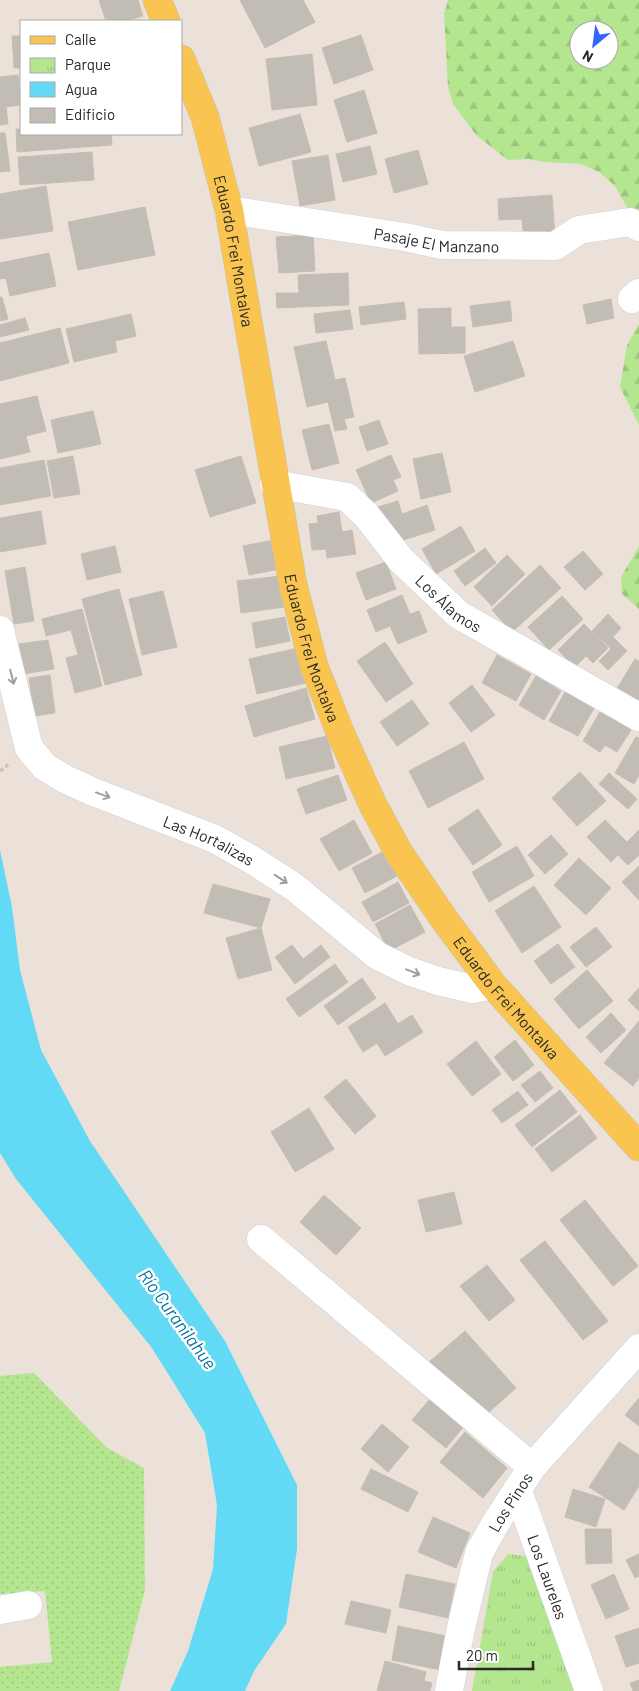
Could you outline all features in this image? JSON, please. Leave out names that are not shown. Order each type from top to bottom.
[{"type":"main road","points":[[157,0],[166,20]]},
{"type":"main road","name":"Eduardo Frei Montalva","points":[[182,61],[205,118],[229,210],[274,484],[293,585],[314,666],[340,732],[373,805],[399,853],[444,919],[492,985],[639,1147]]},
{"type":"street","name":"Pasaje El Manzano","points":[[229,210],[405,237],[442,245],[555,246],[579,230],[630,222],[639,227]]},
{"type":"street","name":"Los Álamos","points":[[274,484],[348,497],[366,516],[401,560],[459,615],[639,717]]},
{"type":"street","name":"Las Hortalizas","points":[[0,630],[29,748],[45,767],[65,780],[215,839],[254,861],[294,887],[378,956],[409,971],[438,981],[473,989],[492,985]]},
{"type":"street","points":[[261,1239],[532,1468]]},
{"type":"street","name":"Los Pinos","points":[[449,1691],[479,1553],[495,1524],[532,1468],[639,1348]]},
{"type":"street","name":"Los Laureles","points":[[518,1491],[589,1691]]},
{"type":"street","points":[[0,1610],[28,1605]]},
{"type":"green space","points":[[448,0],[639,0],[639,224],[614,185],[599,172],[581,164],[528,159],[508,160],[476,135],[453,104],[448,87],[444,14]]},
{"type":"green space","points":[[639,324],[639,425],[620,387],[627,345]]},
{"type":"green space","points":[[639,546],[639,609],[622,594],[621,577]]},
{"type":"green space","points":[[34,1373],[107,1448],[144,1468],[145,1590],[119,1691],[0,1691],[0,1667],[52,1662],[45,1591],[0,1594],[0,1376]]},
{"type":"green space","points":[[508,1554],[526,1556],[575,1691],[472,1691],[493,1572]]},
{"type":"water","name":"Río Curanilahue","points":[[0,850],[12,907],[20,970],[41,1050],[90,1141],[225,1341],[297,1485],[297,1549],[286,1624],[254,1671],[245,1691],[170,1691],[188,1651],[213,1569],[217,1505],[205,1433],[152,1348],[16,1179],[0,1153]]},
{"type":"building","points":[[99,0],[138,0],[143,16],[129,20],[106,20]]},
{"type":"building","points":[[240,0],[303,0],[315,22],[265,48]]},
{"type":"building","points":[[361,35],[373,70],[334,84],[322,48]]},
{"type":"building","points":[[12,36],[20,36],[20,68],[14,68]]},
{"type":"building","points":[[312,54],[317,105],[272,110],[266,59]]},
{"type":"building","points":[[18,75],[20,105],[6,107],[8,124],[0,125],[0,77]]},
{"type":"building","points":[[364,90],[377,133],[347,142],[334,100]]},
{"type":"building","points":[[300,114],[311,152],[259,166],[249,128]]},
{"type":"building","points":[[16,129],[20,129],[20,135],[111,135],[112,145],[17,152]]},
{"type":"building","points":[[0,133],[5,133],[10,171],[0,172]]},
{"type":"building","points":[[370,146],[377,174],[343,182],[336,154]]},
{"type":"building","points":[[418,150],[428,184],[394,193],[385,159]]},
{"type":"building","points":[[92,152],[94,180],[20,185],[18,157]]},
{"type":"building","points":[[328,155],[335,200],[300,206],[292,161]]},
{"type":"building","points":[[46,186],[53,231],[0,239],[0,194]]},
{"type":"building","points":[[552,195],[555,238],[524,241],[522,219],[499,220],[498,199]]},
{"type":"building","points":[[145,207],[155,255],[78,270],[68,222]]},
{"type":"building","points":[[313,235],[315,271],[279,273],[276,237]]},
{"type":"building","points":[[49,253],[56,286],[10,296],[6,278],[0,279],[0,263]]},
{"type":"building","points":[[348,273],[349,305],[277,308],[276,293],[299,293],[298,275]]},
{"type":"building","points":[[0,297],[2,297],[8,319],[0,321]]},
{"type":"building","points":[[611,299],[614,318],[587,324],[583,305]]},
{"type":"building","points":[[510,301],[512,321],[473,327],[470,306]]},
{"type":"building","points":[[404,302],[406,319],[361,325],[359,307]]},
{"type":"building","points":[[451,308],[451,327],[465,327],[465,353],[419,354],[418,309]]},
{"type":"building","points":[[350,310],[353,329],[316,333],[314,314]]},
{"type":"building","points":[[131,314],[136,336],[115,341],[117,352],[74,362],[66,329]]},
{"type":"building","points":[[25,318],[29,330],[0,337],[0,325]]},
{"type":"building","points":[[60,328],[69,363],[0,381],[0,343]]},
{"type":"building","points":[[326,341],[335,380],[345,378],[354,417],[344,419],[347,429],[335,431],[328,402],[307,407],[294,347]]},
{"type":"building","points":[[513,341],[525,376],[475,392],[464,356]]},
{"type":"building","points":[[37,396],[46,431],[26,436],[30,452],[0,459],[0,404]]},
{"type":"building","points":[[93,411],[101,444],[58,453],[51,420]]},
{"type":"building","points":[[379,420],[388,444],[367,451],[359,427]]},
{"type":"building","points":[[329,424],[339,463],[312,470],[302,430]]},
{"type":"building","points":[[442,453],[451,492],[421,499],[413,459]]},
{"type":"building","points":[[391,455],[401,477],[393,480],[398,491],[371,503],[356,470]]},
{"type":"building","points":[[73,456],[80,494],[54,498],[47,461]]},
{"type":"building","points":[[241,456],[256,503],[210,517],[195,470]]},
{"type":"building","points":[[44,460],[51,496],[0,505],[0,468]]},
{"type":"building","points":[[398,501],[402,514],[427,505],[435,530],[400,541],[378,507]]},
{"type":"building","points":[[41,511],[46,544],[0,552],[0,518]]},
{"type":"building","points":[[339,512],[342,532],[352,530],[356,554],[327,558],[326,549],[312,550],[309,524],[318,523],[317,516]]},
{"type":"building","points":[[461,526],[475,551],[436,574],[422,549]]},
{"type":"building","points":[[274,540],[280,569],[249,575],[243,546]]},
{"type":"building","points":[[115,546],[121,572],[87,580],[81,554]]},
{"type":"building","points":[[485,548],[496,563],[465,586],[454,571]]},
{"type":"building","points":[[583,551],[603,574],[585,590],[564,567]]},
{"type":"building","points":[[507,555],[525,574],[492,606],[474,587]]},
{"type":"building","points":[[386,562],[396,589],[366,600],[356,573]]},
{"type":"building","points":[[540,565],[561,588],[512,632],[492,610]]},
{"type":"building","points":[[25,567],[34,621],[14,624],[5,571]]},
{"type":"building","points":[[281,576],[285,607],[241,613],[237,581]]},
{"type":"building","points":[[119,589],[142,675],[105,685],[82,599]]},
{"type":"building","points":[[163,591],[177,647],[142,655],[129,599]]},
{"type":"building","points":[[402,595],[410,614],[419,611],[427,632],[398,644],[390,626],[376,632],[367,610]]},
{"type":"building","points":[[562,596],[583,619],[549,650],[528,627]]},
{"type":"building","points":[[82,609],[102,686],[75,693],[66,658],[78,655],[71,630],[46,636],[42,619]]},
{"type":"building","points":[[608,614],[621,628],[613,637],[627,651],[608,670],[599,661],[611,649],[592,631]]},
{"type":"building","points":[[285,617],[290,641],[256,648],[252,623]]},
{"type":"building","points":[[584,624],[608,648],[593,663],[586,656],[575,667],[558,650]]},
{"type":"building","points":[[48,640],[54,669],[23,674],[19,644]]},
{"type":"building","points":[[385,642],[413,684],[386,702],[357,661]]},
{"type":"building","points":[[298,648],[306,683],[257,694],[249,659]]},
{"type":"building","points":[[497,655],[531,674],[516,701],[482,683]]},
{"type":"building","points":[[635,659],[639,661],[639,707],[615,692]]},
{"type":"building","points":[[50,675],[55,713],[35,716],[29,678]]},
{"type":"building","points":[[536,676],[561,691],[544,720],[519,705]]},
{"type":"building","points":[[472,685],[495,715],[471,732],[449,703]]},
{"type":"building","points":[[306,688],[315,719],[254,737],[245,706]]},
{"type":"building","points":[[565,692],[594,708],[578,736],[549,721]]},
{"type":"building","points":[[412,700],[429,724],[397,746],[380,722]]},
{"type":"building","points":[[600,712],[631,730],[617,752],[605,745],[600,752],[583,741]]},
{"type":"building","points":[[327,736],[335,768],[286,779],[279,747]]},
{"type":"building","points":[[636,737],[639,738],[639,775],[634,784],[615,773]]},
{"type":"building","points":[[464,742],[484,779],[428,808],[409,771]]},
{"type":"building","points":[[580,772],[606,801],[577,826],[552,798]]},
{"type":"building","points":[[609,773],[637,799],[628,809],[599,784]]},
{"type":"building","points":[[338,775],[347,800],[306,814],[297,789]]},
{"type":"building","points":[[478,809],[502,845],[473,865],[448,829]]},
{"type":"building","points":[[354,820],[372,853],[339,871],[320,839]]},
{"type":"building","points":[[605,820],[627,842],[639,830],[639,855],[628,865],[618,855],[611,862],[587,837]]},
{"type":"building","points":[[551,835],[568,854],[545,874],[528,855]]},
{"type":"building","points":[[517,846],[534,876],[489,902],[472,872]]},
{"type":"building","points":[[384,851],[397,876],[365,893],[352,868]]},
{"type":"building","points":[[579,858],[611,888],[586,915],[554,885]]},
{"type":"building","points":[[639,866],[639,900],[622,882]]},
{"type":"building","points":[[398,882],[409,903],[373,922],[362,902]]},
{"type":"building","points":[[213,884],[270,899],[261,928],[204,913]]},
{"type":"building","points":[[534,886],[561,927],[522,953],[495,911]]},
{"type":"building","points":[[410,905],[425,932],[389,951],[375,924]]},
{"type":"building","points":[[596,927],[612,947],[586,967],[570,947]]},
{"type":"building","points":[[261,928],[272,970],[238,979],[226,938]]},
{"type":"building","points":[[558,944],[575,967],[551,984],[534,961]]},
{"type":"building","points":[[292,945],[303,959],[321,945],[330,957],[295,984],[275,957]]},
{"type":"building","points":[[335,964],[348,982],[299,1017],[286,999]]},
{"type":"building","points":[[587,970],[613,1001],[579,1029],[554,999]]},
{"type":"building","points":[[362,978],[376,998],[338,1025],[324,1006]]},
{"type":"building","points":[[639,988],[639,1011],[628,1000]]},
{"type":"building","points":[[385,1003],[398,1024],[412,1015],[423,1032],[385,1056],[377,1043],[363,1052],[348,1027]]},
{"type":"building","points":[[611,1013],[626,1030],[601,1053],[586,1037]]},
{"type":"building","points":[[639,1021],[639,1078],[633,1086],[604,1063]]},
{"type":"building","points":[[515,1040],[534,1065],[513,1081],[494,1057]]},
{"type":"building","points":[[476,1041],[501,1074],[472,1096],[447,1064]]},
{"type":"building","points":[[540,1071],[553,1088],[535,1102],[521,1085]]},
{"type":"building","points":[[346,1079],[376,1116],[355,1134],[324,1097]]},
{"type":"building","points":[[560,1090],[577,1112],[532,1147],[515,1125]]},
{"type":"building","points":[[518,1091],[528,1105],[502,1123],[492,1110]]},
{"type":"building","points":[[309,1108],[334,1149],[295,1172],[271,1132]]},
{"type":"building","points":[[580,1115],[597,1138],[552,1172],[535,1149]]},
{"type":"building","points":[[454,1192],[462,1224],[426,1232],[418,1200]]},
{"type":"building","points":[[324,1195],[361,1228],[336,1255],[300,1222]]},
{"type":"building","points":[[585,1200],[638,1266],[613,1286],[560,1220]]},
{"type":"building","points":[[545,1241],[608,1321],[583,1340],[520,1260]]},
{"type":"building","points":[[487,1265],[515,1300],[489,1321],[460,1286]]},
{"type":"building","points":[[465,1331],[516,1388],[480,1420],[429,1362]]},
{"type":"building","points":[[431,1398],[464,1426],[446,1448],[412,1420]]},
{"type":"building","points":[[639,1398],[639,1426],[625,1415]]},
{"type":"building","points":[[382,1424],[409,1447],[388,1472],[361,1449]]},
{"type":"building","points":[[465,1432],[507,1468],[483,1498],[440,1462]]},
{"type":"building","points":[[619,1442],[639,1455],[639,1486],[624,1510],[589,1487]]},
{"type":"building","points":[[371,1469],[418,1492],[408,1512],[361,1489]]},
{"type":"building","points":[[573,1489],[605,1499],[596,1527],[565,1517]]},
{"type":"building","points":[[433,1517],[470,1533],[456,1568],[418,1552]]},
{"type":"building","points":[[585,1529],[611,1529],[612,1563],[586,1564]]},
{"type":"building","points":[[639,1554],[639,1576],[635,1578],[626,1560]]},
{"type":"building","points":[[406,1574],[455,1584],[448,1618],[399,1607]]},
{"type":"building","points":[[614,1574],[629,1609],[606,1619],[591,1585]]},
{"type":"building","points":[[351,1601],[391,1610],[386,1633],[345,1624]]},
{"type":"building","points":[[398,1626],[451,1637],[445,1671],[392,1660]]},
{"type":"building","points":[[639,1628],[639,1663],[626,1667],[615,1636]]},
{"type":"building","points":[[385,1661],[426,1672],[424,1681],[432,1683],[430,1691],[377,1691]]},
{"type":"building","points":[[639,1680],[639,1691],[633,1691],[630,1683]]}]
